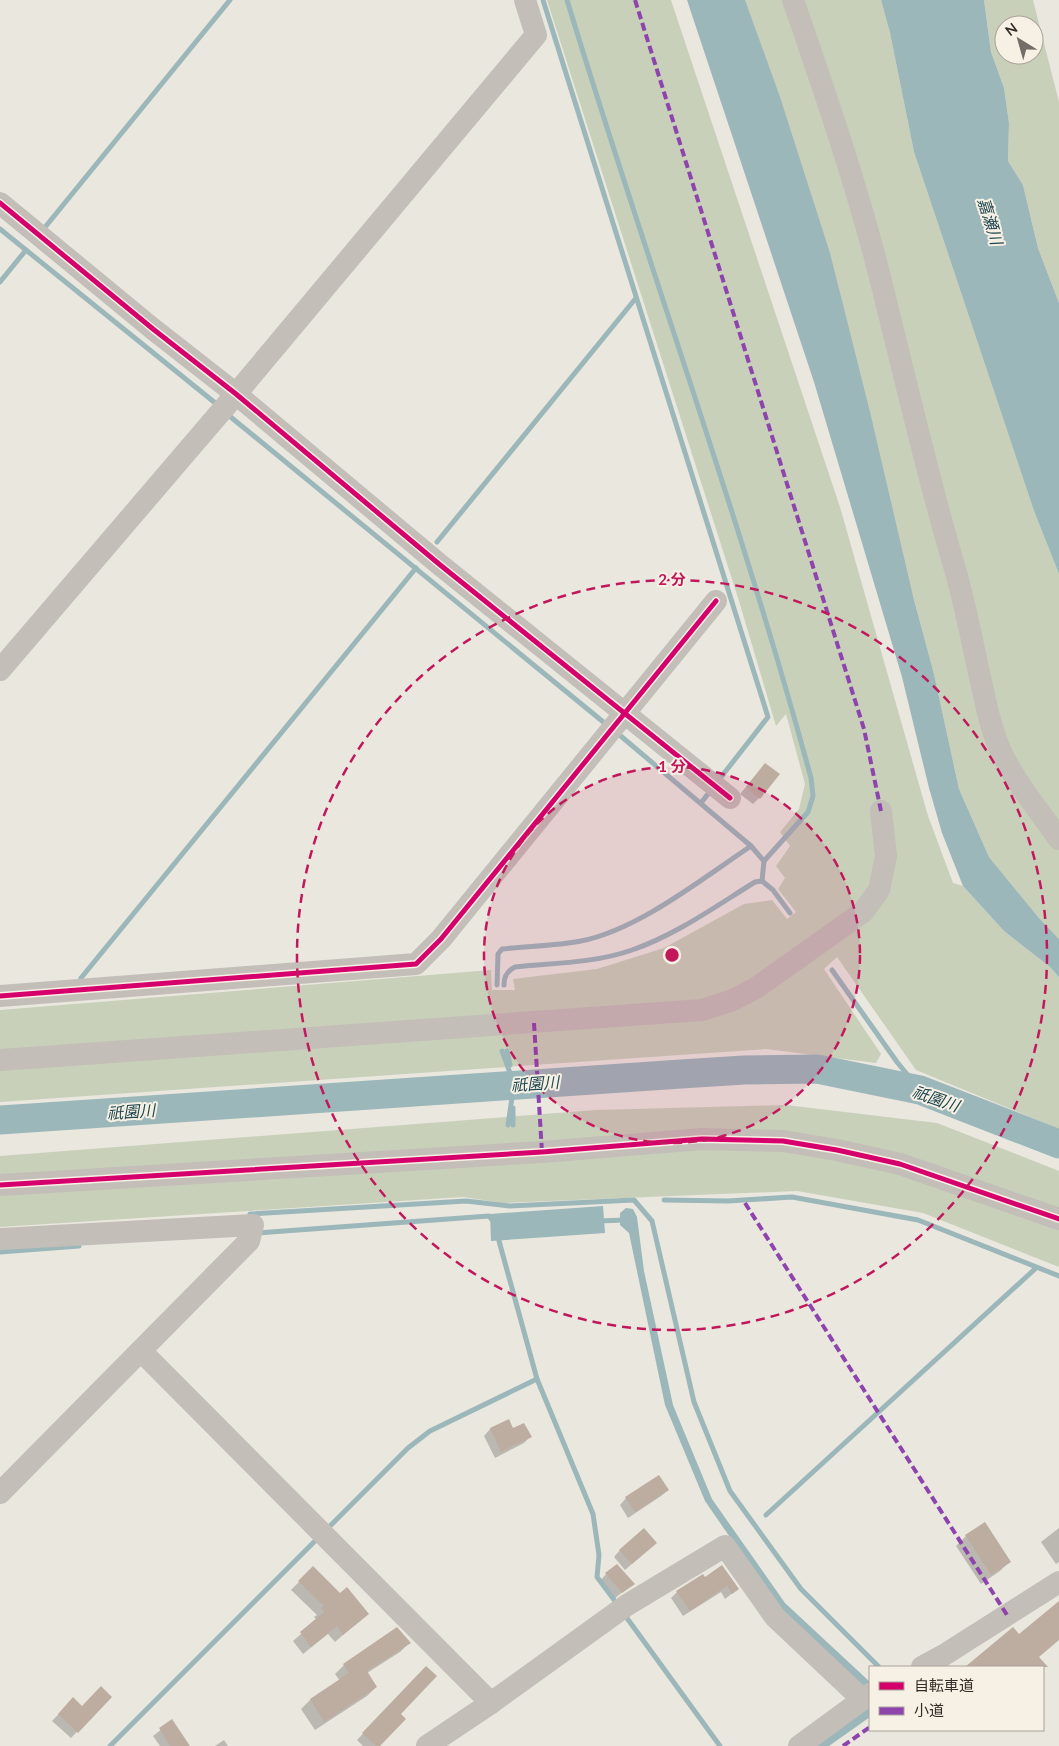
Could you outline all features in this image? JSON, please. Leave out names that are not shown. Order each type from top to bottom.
[{"type":"street","points":[[0,670],[236,394],[536,35],[525,0]]},
{"type":"street","points":[[793,0],[829,105],[873,253],[995,736],[1003,754],[1022,786],[1059,839]]},
{"type":"street","points":[[0,203],[153,329],[236,394],[439,564],[623,714],[730,798]]},
{"type":"street","points":[[0,996],[416,964],[441,939],[716,601]]},
{"type":"street","points":[[0,1060],[702,1010],[733,1000],[756,988],[863,912],[879,890],[886,856],[881,811]]},
{"type":"street","points":[[0,1186],[542,1152],[702,1139],[783,1141],[838,1150],[900,1164],[1059,1219]]},
{"type":"street","points":[[0,1240],[251,1233],[141,1351],[0,1493]]},
{"type":"street","points":[[141,1351],[491,1703]]},
{"type":"street","points":[[427,1746],[491,1703],[619,1611],[725,1546],[775,1616],[866,1696],[799,1746]]},
{"type":"street","points":[[924,1666],[1059,1582]]},
{"type":"green space","points":[[547,0],[671,0],[840,507],[928,816],[953,883],[963,886],[1004,931],[1050,967],[1059,977],[1059,1129],[916,1070],[837,957],[824,969],[881,1054],[876,1063],[766,1049],[0,1102],[0,1010],[491,970],[492,990],[515,990],[513,979],[597,969],[664,948],[744,904],[772,900],[787,919],[796,912],[778,889],[785,878],[776,866],[790,846],[780,832],[799,809],[805,784],[786,714],[776,726],[739,601]]},
{"type":"green space","points":[[711,0],[881,0],[890,33],[914,152],[1034,511],[1059,574],[1059,939],[1039,918],[989,857],[959,789],[934,674],[913,596]]},
{"type":"green space","points":[[984,0],[1033,0],[1037,15],[994,15],[994,60],[991,52]]},
{"type":"green space","points":[[1044,43],[1059,102],[1059,303],[1038,248],[1023,185],[1008,161],[1009,123],[1004,88],[996,65],[1044,65]]},
{"type":"green space","points":[[786,1105],[937,1123],[1059,1171],[1059,1267],[923,1213],[797,1191],[503,1203],[463,1197],[0,1227],[0,1156],[596,1110]]},
{"type":"water","points":[[687,0],[745,0],[780,97],[830,253],[913,596],[934,674],[959,789],[989,857],[1039,918],[1059,939],[1059,977],[1050,967],[1004,931],[963,886],[942,833],[902,677],[814,382]]},
{"type":"water","name":"嘉瀬川","points":[[881,0],[984,0],[991,52],[994,65],[996,65],[1004,88],[1009,123],[1008,161],[1023,185],[1038,248],[1059,303],[1059,574],[1034,511],[914,152],[890,33]]},
{"type":"water","points":[[603,1206],[605,1233],[491,1241],[490,1214]]},
{"type":"water","points":[[626,1208],[633,1209],[637,1217],[644,1271],[673,1405],[712,1499],[785,1603],[869,1681],[869,1699],[780,1610],[705,1501],[665,1405],[629,1233],[620,1225],[620,1213]]},
{"type":"water","points":[[869,1705],[869,1718],[829,1746],[816,1746]]},
{"type":"building","points":[[765,763],[780,774],[760,799],[746,787]]},
{"type":"building","points":[[509,1419],[513,1428],[524,1423],[532,1437],[501,1452],[490,1428]]},
{"type":"building","points":[[659,1475],[669,1490],[635,1512],[625,1497]]},
{"type":"building","points":[[985,1522],[1011,1562],[991,1575],[965,1535]]},
{"type":"building","points":[[644,1528],[657,1543],[632,1564],[619,1550]]},
{"type":"building","points":[[617,1564],[635,1584],[622,1593],[605,1573]]},
{"type":"building","points":[[722,1565],[739,1589],[732,1594],[727,1586],[690,1611],[676,1591],[703,1574],[705,1577]]},
{"type":"building","points":[[313,1566],[340,1593],[347,1587],[369,1614],[343,1635],[337,1626],[311,1647],[300,1632],[324,1612],[321,1608],[324,1606],[298,1581]]},
{"type":"building","points":[[1059,1601],[1059,1640],[1039,1657],[1048,1667],[966,1666],[1013,1627],[1019,1634]]},
{"type":"building","points":[[397,1627],[411,1643],[367,1671],[377,1687],[324,1722],[310,1699],[349,1673],[343,1664]]},
{"type":"building","points":[[426,1666],[437,1676],[401,1714],[406,1719],[380,1746],[376,1746],[362,1733]]},
{"type":"building","points":[[101,1686],[112,1697],[78,1733],[58,1714],[73,1697],[82,1706]]},
{"type":"building","points":[[172,1719],[190,1746],[170,1746],[159,1728]]},
{"type":"waterway","points":[[46,226],[230,0]]},
{"type":"waterway","points":[[543,0],[768,717],[718,781]]},
{"type":"waterway","points":[[567,0],[754,582],[811,778],[813,796],[808,812],[764,861],[762,881]]},
{"type":"waterway","points":[[0,229],[219,406]]},
{"type":"waterway","points":[[0,282],[26,250]]},
{"type":"waterway","points":[[437,542],[636,298]]},
{"type":"waterway","points":[[227,414],[607,725]]},
{"type":"waterway","points":[[81,978],[416,568]]},
{"type":"waterway","points":[[497,985],[498,954],[502,949],[581,941],[625,926],[647,915],[751,846],[616,732]]},
{"type":"waterway","points":[[701,803],[711,790]]},
{"type":"waterway","points":[[751,846],[764,861]]},
{"type":"waterway","points":[[762,881],[773,890],[790,913]]},
{"type":"waterway","points":[[504,985],[507,974],[515,967],[604,958],[648,944],[695,919],[755,882],[762,881]]},
{"type":"waterway","points":[[832,970],[897,1062],[920,1090]]},
{"type":"waterway","name":"祇園川","points":[[502,1051],[514,1084],[508,1125]]},
{"type":"waterway","points":[[507,1051],[510,1065]]},
{"type":"waterway","name":"祇園川","points":[[0,1120],[744,1070],[817,1069],[920,1090],[1059,1144]]},
{"type":"waterway","points":[[513,1108],[513,1125]]},
{"type":"waterway","points":[[664,1200],[728,1201],[792,1197],[918,1220],[1059,1276]]},
{"type":"waterway","points":[[250,1214],[466,1201],[510,1206],[634,1200],[652,1221],[694,1402],[730,1491],[801,1589],[878,1666]]},
{"type":"waterway","points":[[257,1233],[489,1216],[493,1221]]},
{"type":"waterway","points":[[598,1221],[625,1220]]},
{"type":"waterway","points":[[499,1234],[499,1241],[537,1379],[593,1514],[599,1555],[597,1577],[618,1605]]},
{"type":"waterway","points":[[0,1252],[79,1246]]},
{"type":"waterway","points":[[766,1515],[1036,1268]]},
{"type":"waterway","points":[[326,1530],[408,1448],[430,1431],[537,1379]]},
{"type":"waterway","points":[[110,1746],[318,1538]]},
{"type":"waterway","points":[[624,1614],[720,1746]]},
{"type":"marked path","points":[[635,0],[864,729],[881,811]]},
{"type":"marked path","points":[[534,1023],[542,1152]]},
{"type":"marked path","points":[[745,1203],[1007,1615]]},
{"type":"marked path","points":[[843,1746],[869,1728]]},
{"type":"cycle path","points":[[0,203],[153,329],[236,394],[439,564],[730,798]]},
{"type":"cycle path","points":[[0,996],[416,964],[441,939],[716,601]]},
{"type":"cycle path","points":[[0,1185],[542,1152],[702,1139],[783,1141],[837,1150],[900,1164],[1059,1219]]}]
